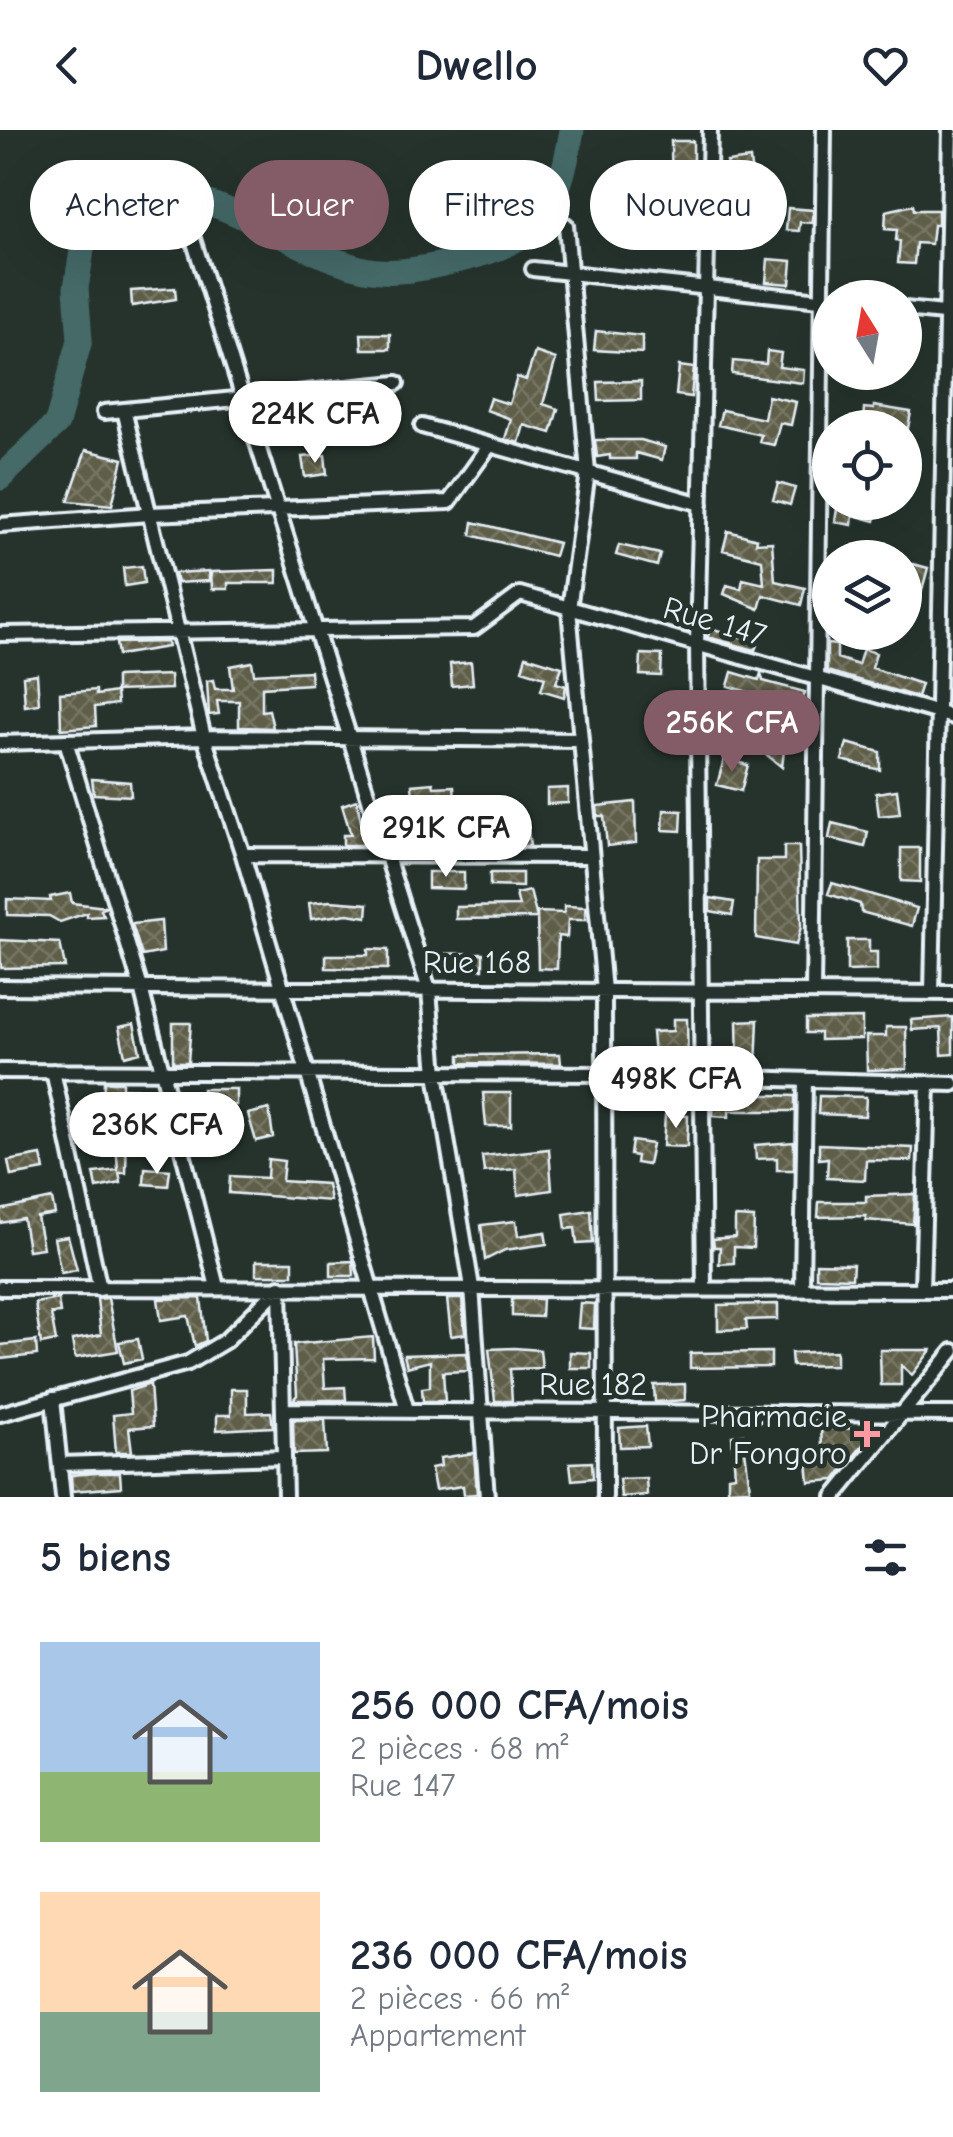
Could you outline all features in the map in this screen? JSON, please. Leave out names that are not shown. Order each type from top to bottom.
[{"type":"street","points":[[704,1288],[697,644],[710,130]]},
{"type":"street","points":[[824,130],[827,280]]},
{"type":"street","points":[[932,993],[950,314],[950,130]]},
{"type":"street","points":[[196,250],[429,990],[436,1074],[472,1286],[486,1497]]},
{"type":"street","points":[[568,250],[588,472],[569,610],[604,991],[605,1497]]},
{"type":"street","points":[[534,269],[812,299]]},
{"type":"street","points":[[922,311],[950,314]]},
{"type":"street","points":[[104,412],[397,384]]},
{"type":"street","points":[[814,992],[825,390]]},
{"type":"street","points":[[124,410],[204,737],[407,1410]]},
{"type":"street","points":[[422,426],[701,504]]},
{"type":"street","points":[[0,525],[150,514],[449,502],[490,445]]},
{"type":"street","name":"Rue 147","points":[[314,630],[474,628],[520,594],[953,717]]},
{"type":"street","points":[[0,634],[314,630]]},
{"type":"street","points":[[0,743],[204,737],[581,740]]},
{"type":"street","points":[[66,741],[141,988],[217,1287]]},
{"type":"street","points":[[243,856],[592,856]]},
{"type":"street","name":"Rue 168","points":[[0,987],[953,993]]},
{"type":"street","points":[[0,1071],[604,1074],[953,1084]]},
{"type":"street","points":[[53,1071],[100,1289]]},
{"type":"street","points":[[802,1288],[806,1080]]},
{"type":"street","points":[[922,1289],[928,1083]]},
{"type":"street","points":[[0,1414],[188,1362],[225,1341],[280,1287]]},
{"type":"street","points":[[280,1287],[285,1497]]},
{"type":"street","points":[[0,1288],[953,1290]]},
{"type":"street","points":[[834,1497],[953,1350]]},
{"type":"street","points":[[53,1399],[63,1497]]},
{"type":"street","name":"Rue 182","points":[[284,1410],[953,1414]]},
{"type":"street","points":[[60,1464],[284,1457]]},
{"type":"building","points":[[671,141],[693,141],[693,160],[671,160]]},
{"type":"building","points":[[913,205],[914,210],[938,210],[938,225],[933,225],[931,244],[916,243],[914,264],[898,263],[900,241],[896,240],[897,230],[885,229],[886,211]]},
{"type":"building","points":[[788,208],[813,210],[813,223],[800,222],[799,231],[787,230]]},
{"type":"building","points":[[768,259],[792,261],[790,284],[766,282]]},
{"type":"building","points":[[175,288],[176,299],[132,306],[131,291]]},
{"type":"building","points":[[596,331],[642,336],[642,353],[594,350]]},
{"type":"building","points":[[361,334],[390,334],[390,349],[362,349]]},
{"type":"building","points":[[767,351],[781,353],[779,367],[804,370],[803,383],[732,374],[733,361],[766,364]]},
{"type":"building","points":[[535,352],[556,359],[543,404],[558,409],[551,433],[524,425],[519,443],[505,439],[511,419],[486,410],[490,398],[509,404],[517,377],[526,380]]},
{"type":"building","points":[[679,366],[694,368],[691,397],[676,395]]},
{"type":"building","points":[[641,381],[641,400],[599,401],[598,382]]},
{"type":"building","points":[[768,396],[796,402],[791,425],[780,423],[774,445],[759,442],[761,435],[718,425],[722,410],[764,419]]},
{"type":"building","points":[[874,406],[899,410],[864,410]]},
{"type":"building","points":[[365,408],[365,423],[323,424],[322,409]]},
{"type":"building","points":[[595,440],[641,440],[665,447],[662,460],[636,453],[636,459],[610,459],[610,455],[597,457]]},
{"type":"building","points":[[86,450],[123,459],[112,505],[68,501]]},
{"type":"building","points":[[325,455],[327,474],[305,477],[302,457]]},
{"type":"building","points":[[778,483],[795,488],[790,505],[773,500]]},
{"type":"building","points":[[473,522],[558,543],[554,556],[471,535]]},
{"type":"building","points":[[728,531],[757,539],[756,543],[772,542],[775,581],[805,588],[801,605],[763,595],[759,609],[724,594],[727,585],[741,589],[743,579],[764,584],[762,560],[723,550]]},
{"type":"building","points":[[619,545],[660,554],[657,566],[616,555]]},
{"type":"building","points":[[142,566],[144,583],[125,586],[123,568]]},
{"type":"building","points":[[922,566],[928,568],[922,590]]},
{"type":"building","points":[[277,570],[277,583],[228,583],[228,589],[212,589],[211,572]]},
{"type":"building","points":[[209,571],[209,581],[177,583],[175,573]]},
{"type":"building","points":[[710,628],[758,642],[755,650],[708,637]]},
{"type":"building","points":[[167,642],[168,647],[118,655],[116,643]]},
{"type":"building","points":[[827,650],[837,650],[837,658],[858,665],[863,650],[866,650],[876,653],[872,668],[921,684],[917,697],[827,671]]},
{"type":"building","points":[[641,654],[662,655],[661,676],[640,675]]},
{"type":"building","points":[[526,656],[562,667],[556,683],[566,686],[564,697],[541,690],[545,677],[522,670]]},
{"type":"building","points":[[252,662],[254,674],[310,671],[311,684],[262,687],[262,711],[269,710],[273,728],[239,727],[239,701],[217,701],[219,714],[209,715],[207,681],[213,680],[215,689],[233,689],[230,666]]},
{"type":"building","points":[[471,662],[473,684],[452,686],[450,664]]},
{"type":"building","points":[[732,672],[759,680],[761,673],[763,681],[805,692],[800,707],[765,698],[767,725],[800,729],[798,744],[785,742],[782,767],[752,743],[755,694],[728,686]]},
{"type":"building","points":[[37,674],[39,704],[25,706],[23,676]]},
{"type":"building","points":[[170,675],[171,689],[116,691],[116,677]]},
{"type":"building","points":[[96,690],[96,695],[116,692],[117,704],[95,707],[96,726],[61,729],[60,693]]},
{"type":"building","points":[[847,743],[880,752],[880,770],[842,760]]},
{"type":"building","points":[[724,759],[748,765],[741,791],[717,785]]},
{"type":"building","points":[[92,779],[130,782],[131,796],[94,794]]},
{"type":"building","points":[[433,783],[434,787],[454,786],[455,798],[413,799],[412,785]]},
{"type":"building","points":[[568,788],[568,803],[547,804],[547,789]]},
{"type":"building","points":[[897,790],[900,814],[879,816],[876,793]]},
{"type":"building","points":[[357,800],[365,845],[343,845],[343,835],[351,835],[342,805]]},
{"type":"building","points":[[635,802],[636,843],[607,846],[604,816],[598,816],[597,806]]},
{"type":"building","points":[[664,810],[682,811],[681,831],[663,830]]},
{"type":"building","points":[[832,823],[868,832],[865,847],[829,838]]},
{"type":"building","points":[[528,832],[530,846],[483,846],[483,837]]},
{"type":"building","points":[[784,846],[799,846],[801,927],[796,945],[756,938],[757,860],[784,860]]},
{"type":"building","points":[[901,848],[920,848],[920,882],[901,881]]},
{"type":"building","points":[[428,872],[464,872],[464,889],[428,888]]},
{"type":"building","points":[[490,873],[522,873],[522,887],[490,886]]},
{"type":"building","points":[[832,883],[917,908],[912,926],[861,912],[860,904],[828,894]]},
{"type":"building","points":[[530,891],[537,918],[456,919],[456,907],[519,906],[516,894]]},
{"type":"building","points":[[70,893],[72,903],[106,907],[101,910],[104,916],[87,917],[87,913],[60,922],[49,916],[7,915],[7,899],[51,901],[50,897]]},
{"type":"building","points":[[710,898],[734,902],[732,915],[710,911]]},
{"type":"building","points":[[309,903],[368,904],[367,917],[348,914],[311,919]]},
{"type":"building","points":[[564,906],[586,907],[585,920],[568,920],[567,937],[558,936],[557,969],[538,968],[537,912],[564,913]]},
{"type":"building","points":[[161,921],[163,952],[142,956],[132,924]]},
{"type":"building","points":[[0,940],[60,943],[65,967],[1,968]]},
{"type":"building","points":[[847,940],[869,940],[869,952],[877,952],[877,970],[847,971]]},
{"type":"building","points":[[368,949],[388,950],[388,969],[326,968],[326,955],[368,955]]},
{"type":"building","points":[[483,953],[483,969],[433,970],[431,963],[431,954]]},
{"type":"building","points":[[953,1017],[953,1054],[942,1055],[941,1028],[912,1030],[911,1020]]},
{"type":"building","points":[[862,1018],[862,1039],[820,1040],[820,1033],[806,1033],[806,1019]]},
{"type":"building","points":[[673,1019],[687,1019],[688,1066],[620,1064],[620,1056],[654,1056],[652,1032],[673,1031]]},
{"type":"building","points":[[758,1020],[756,1068],[738,1068],[737,1021]]},
{"type":"building","points":[[173,1023],[191,1023],[188,1062],[173,1062]]},
{"type":"building","points":[[134,1024],[140,1052],[125,1056],[119,1027]]},
{"type":"building","points":[[886,1027],[906,1027],[907,1069],[867,1070],[866,1036],[886,1036]]},
{"type":"building","points":[[560,1054],[561,1064],[460,1063],[460,1055]]},
{"type":"building","points":[[104,1082],[122,1082],[122,1088],[137,1089],[137,1105],[120,1105],[123,1130],[127,1130],[126,1173],[119,1173],[121,1183],[97,1188],[94,1173],[118,1170],[116,1143],[79,1144],[76,1129],[101,1129]]},
{"type":"building","points":[[202,1089],[236,1089],[236,1105],[202,1106]]},
{"type":"building","points":[[483,1093],[511,1093],[511,1126],[486,1126]]},
{"type":"building","points":[[714,1093],[795,1096],[795,1111],[729,1111],[729,1117],[713,1116]]},
{"type":"building","points":[[819,1096],[866,1097],[865,1116],[818,1114]]},
{"type":"building","points":[[269,1109],[273,1137],[256,1141],[248,1114]]},
{"type":"building","points":[[665,1115],[688,1116],[687,1147],[663,1146]]},
{"type":"building","points":[[632,1141],[652,1144],[648,1165],[636,1163],[637,1156],[630,1155]]},
{"type":"building","points":[[794,1142],[794,1170],[777,1170],[777,1158],[756,1159],[755,1145]]},
{"type":"building","points":[[819,1144],[913,1148],[912,1161],[866,1160],[865,1180],[827,1178],[828,1158],[819,1159]]},
{"type":"building","points":[[549,1149],[552,1190],[518,1195],[516,1169],[484,1172],[482,1156]]},
{"type":"building","points":[[41,1155],[44,1170],[11,1176],[8,1161]]},
{"type":"building","points":[[268,1159],[284,1161],[282,1181],[327,1184],[330,1201],[229,1193],[230,1176],[267,1178]]},
{"type":"building","points":[[145,1168],[170,1170],[168,1186],[144,1184]]},
{"type":"building","points":[[915,1194],[913,1224],[866,1220],[866,1216],[818,1217],[819,1202],[866,1202],[866,1196]]},
{"type":"building","points":[[52,1199],[55,1214],[37,1217],[43,1248],[28,1250],[23,1219],[0,1223],[0,1210]]},
{"type":"building","points":[[591,1210],[593,1243],[577,1244],[575,1228],[566,1229],[564,1214]]},
{"type":"building","points":[[735,1217],[754,1218],[753,1248],[734,1247],[734,1263],[719,1264],[720,1247],[714,1247],[713,1239],[735,1237]]},
{"type":"building","points":[[516,1221],[518,1236],[545,1232],[547,1244],[505,1250],[485,1260],[481,1225]]},
{"type":"building","points":[[68,1236],[77,1270],[61,1273],[54,1238]]},
{"type":"building","points":[[256,1261],[293,1261],[293,1275],[256,1275]]},
{"type":"building","points":[[353,1261],[354,1276],[331,1276],[331,1262]]},
{"type":"building","points":[[816,1263],[853,1264],[852,1278],[816,1277]]},
{"type":"building","points":[[108,1298],[118,1351],[75,1358],[72,1340],[101,1335],[97,1299]]},
{"type":"building","points":[[201,1298],[206,1341],[195,1346],[188,1316],[161,1320],[158,1299]]},
{"type":"building","points":[[58,1299],[60,1313],[51,1314],[56,1341],[41,1344],[35,1303]]},
{"type":"building","points":[[447,1299],[462,1299],[465,1334],[451,1336]]},
{"type":"building","points":[[512,1299],[542,1299],[541,1317],[512,1316]]},
{"type":"building","points":[[580,1303],[595,1304],[594,1329],[578,1328]]},
{"type":"building","points":[[778,1304],[778,1319],[746,1320],[747,1329],[718,1330],[718,1305]]},
{"type":"building","points":[[373,1337],[374,1358],[323,1359],[325,1388],[345,1387],[346,1400],[293,1400],[297,1395],[294,1344]]},
{"type":"building","points":[[138,1339],[142,1359],[124,1363],[119,1342]]},
{"type":"building","points":[[36,1341],[37,1355],[0,1359],[0,1345]]},
{"type":"building","points":[[489,1349],[540,1350],[542,1368],[510,1369],[512,1401],[495,1401]]},
{"type":"building","points":[[880,1350],[931,1350],[912,1375],[901,1365],[901,1385],[881,1385]]},
{"type":"building","points":[[836,1351],[836,1365],[792,1366],[791,1353]]},
{"type":"building","points":[[570,1352],[591,1353],[591,1368],[570,1368]]},
{"type":"building","points":[[771,1352],[771,1367],[690,1368],[690,1353]]},
{"type":"building","points":[[467,1353],[468,1371],[443,1372],[445,1401],[423,1401],[422,1388],[430,1387],[430,1361],[407,1367],[404,1355]]},
{"type":"building","points":[[150,1384],[153,1426],[129,1428],[132,1452],[116,1452],[113,1415],[131,1413],[129,1391]]},
{"type":"building","points":[[685,1384],[685,1400],[655,1402],[654,1385]]},
{"type":"building","points":[[231,1389],[247,1389],[247,1413],[271,1412],[273,1427],[217,1430],[217,1415],[231,1415]]},
{"type":"building","points":[[293,1420],[325,1420],[327,1453],[294,1454]]},
{"type":"building","points":[[646,1426],[648,1446],[620,1447],[619,1428]]},
{"type":"building","points":[[876,1428],[835,1480],[809,1482],[807,1462],[823,1461],[821,1429]]},
{"type":"building","points":[[743,1434],[750,1489],[728,1490],[728,1476],[735,1475],[732,1436]]},
{"type":"building","points":[[474,1453],[477,1494],[464,1495],[463,1486],[435,1490],[431,1468],[441,1466],[440,1458]]},
{"type":"building","points":[[592,1462],[593,1478],[572,1480],[570,1463]]},
{"type":"building","points":[[120,1473],[121,1487],[72,1491],[71,1475]]},
{"type":"building","points":[[646,1478],[647,1495],[621,1497],[619,1479]]},
{"type":"waterway","points":[[0,478],[57,423],[80,340],[76,288],[83,244],[100,204],[138,195],[173,195],[236,214],[327,257],[360,268],[422,268],[499,248],[536,224],[558,187],[572,130]]},
{"type":"place","name":"Pharmacie Dr Fongoro","points":[[867,1434]]}]
